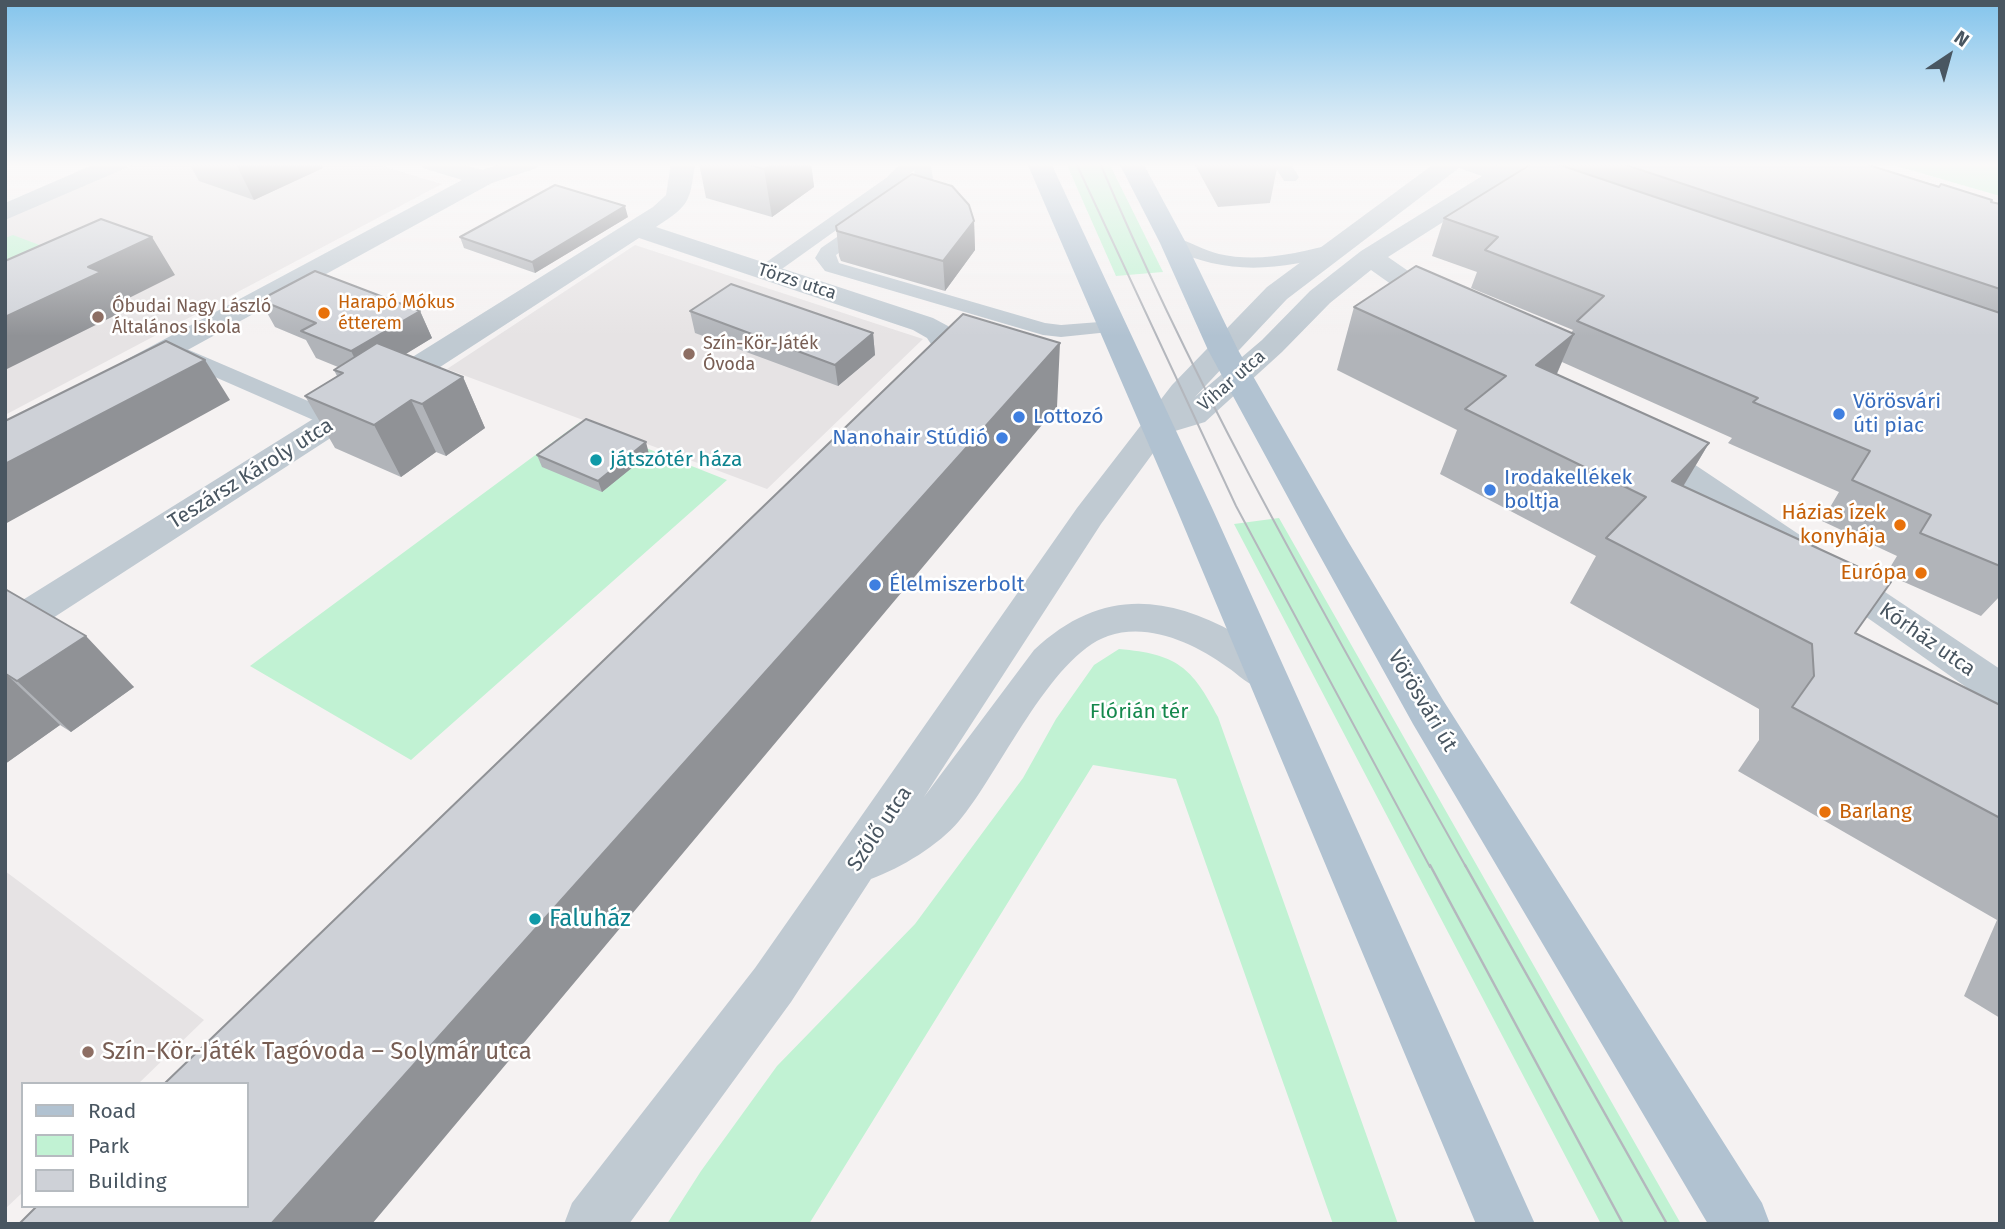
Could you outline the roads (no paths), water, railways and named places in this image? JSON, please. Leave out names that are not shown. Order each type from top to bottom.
[{"type":"main road","points":[[1065,220],[1158,427],[1506,1224]]},
{"type":"main road","name":"Vörösvári út","points":[[1160,220],[1230,363],[1304,498],[1428,712],[1741,1224]]},
{"type":"street","points":[[111,380],[405,220]]},
{"type":"street","name":"Teszársz Károly utca","points":[[5,630],[648,220]]},
{"type":"street","name":"Vihar utca","points":[[1158,427],[1194,415],[1277,293],[1375,220]]},
{"type":"street","name":"Vihar utca","points":[[1230,363],[1370,257],[1428,220]]},
{"type":"street","name":"Törzs utca","points":[[637,229],[923,324],[938,332],[949,348],[892,402]]},
{"type":"street","points":[[1370,257],[1471,326]]},
{"type":"street","name":"Kórház utca","points":[[1616,426],[2000,690]]},
{"type":"street","name":"Szőlő utca","points":[[593,1224],[773,985],[1089,516],[1121,471],[1158,427]]},
{"type":"street","points":[[853,870],[941,810],[1052,655],[1090,627],[1114,620],[1141,618],[1182,625],[1213,637],[1264,673]]},
{"type":"lane","points":[[765,272],[838,220]]},
{"type":"lane","points":[[874,220],[828,252],[825,258],[832,267],[1043,329],[1061,331],[1112,327]]},
{"type":"lane","points":[[1172,243],[1209,260],[1260,265],[1286,263],[1337,249]]},
{"type":"lane","points":[[169,349],[335,421]]},
{"type":"tram line","points":[[1103,220],[1236,506],[1430,867]]},
{"type":"tram line","points":[[1125,220],[1182,343],[1273,520],[1466,867]]},
{"type":"tram line","points":[[1430,865],[1623,1224]]},
{"type":"tram line","points":[[1465,865],[1667,1224]]},
{"type":"place","name":"Harapó Mókus étterem","points":[[324,313]]},
{"type":"place","name":"Óbudai Nagy László Általános Iskola","points":[[98,317]]},
{"type":"place","name":"Szín-Kör-Játék Óvoda","points":[[689,354]]},
{"type":"place","name":"Vörösvári úti piac","points":[[1839,414]]},
{"type":"place","name":"Lottozó","points":[[1019,417]]},
{"type":"place","name":"Nanohair Stúdió","points":[[1002,438]]},
{"type":"place","name":"játszótér háza","points":[[596,460]]},
{"type":"place","name":"Irodakellékek boltja","points":[[1490,490]]},
{"type":"place","name":"Házias ízek konyhája","points":[[1900,525]]},
{"type":"place","name":"Európa","points":[[1921,573]]},
{"type":"place","name":"Élelmiszerbolt","points":[[875,585]]},
{"type":"place","name":"Barlang","points":[[1825,812]]},
{"type":"place","name":"Faluház","points":[[535,919]]},
{"type":"place","name":"Szín-Kör-Játék Tagóvoda – Solymár utca","points":[[88,1052]]},
{"type":"park label","name":"Flórián tér","points":[[1139,712]]}]
